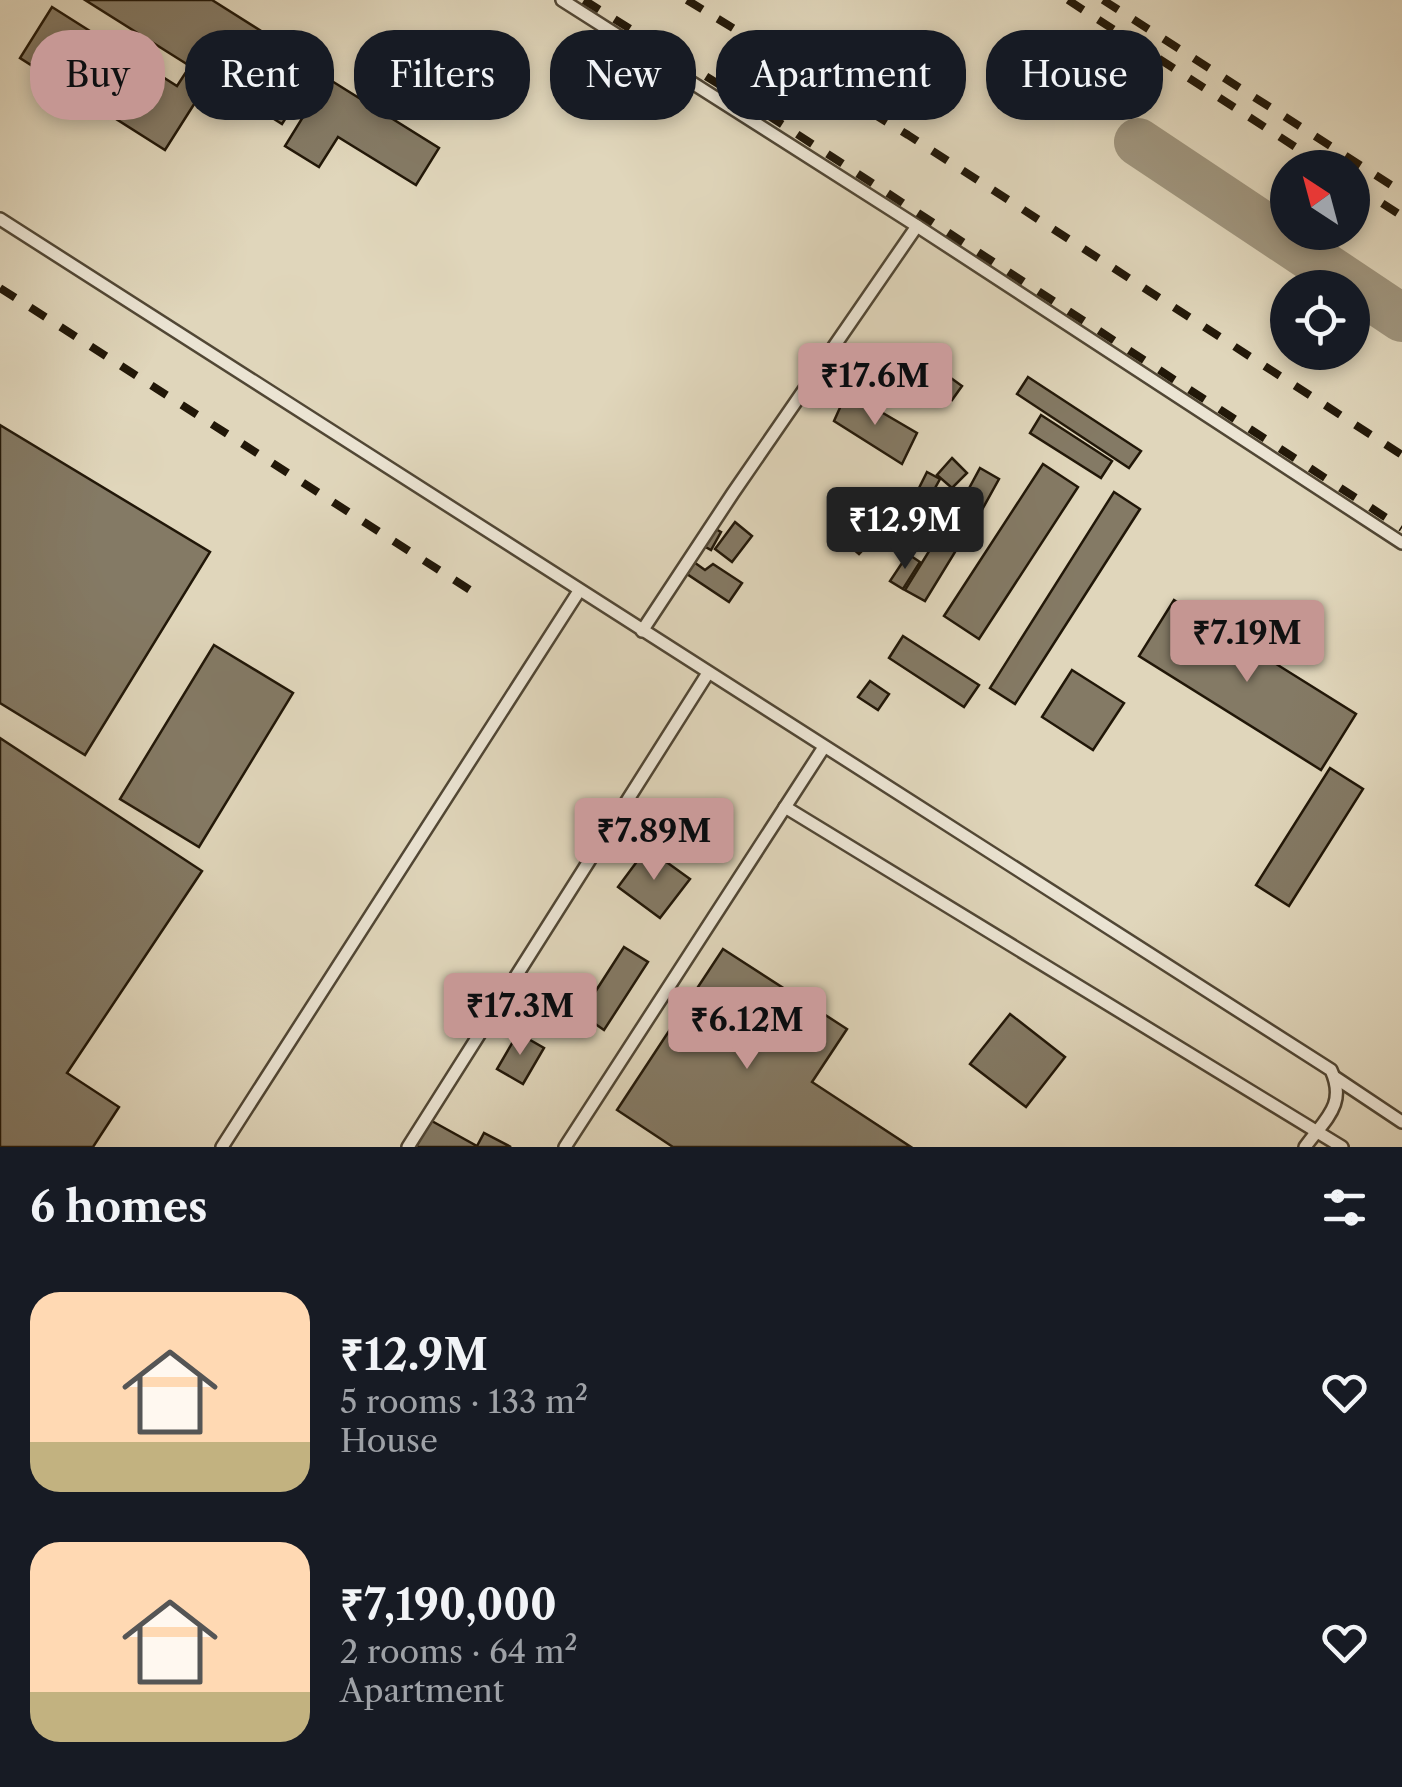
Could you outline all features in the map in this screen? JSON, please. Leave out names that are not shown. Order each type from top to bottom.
[{"type":"lane","points":[[562,0],[1402,543]]},
{"type":"lane","points":[[0,219],[1331,1070],[1338,1080],[1402,1122]]},
{"type":"lane","points":[[642,631],[917,226]]},
{"type":"lane","points":[[222,1147],[579,590]]},
{"type":"lane","points":[[408,1147],[708,673]]},
{"type":"lane","points":[[565,1147],[824,747]]},
{"type":"lane","points":[[785,807],[1342,1147]]},
{"type":"lane","points":[[1305,1147],[1336,1104],[1339,1088],[1331,1070]]},
{"type":"building","points":[[85,0],[212,0],[259,30],[185,30],[185,63],[165,50],[165,30],[133,30]]},
{"type":"building","points":[[52,7],[88,30],[38,30]]},
{"type":"building","points":[[30,42],[30,64],[20,58]]},
{"type":"building","points":[[185,74],[185,118],[165,150],[118,120],[165,120],[165,78],[177,86]]},
{"type":"building","points":[[334,82],[354,95],[354,120],[394,120],[439,148],[416,185],[338,137],[319,167],[285,146],[301,120],[334,120]]},
{"type":"building","points":[[937,368],[962,386],[952,400],[926,383]]},
{"type":"building","points":[[1028,377],[1141,451],[1129,468],[1017,394]]},
{"type":"building","points":[[847,392],[917,433],[902,464],[834,421]]},
{"type":"building","points":[[1041,415],[1112,461],[1101,478],[1030,433]]},
{"type":"building","points":[[0,425],[210,552],[85,755],[0,703]]},
{"type":"building","points":[[952,458],[967,473],[952,488],[937,475]]},
{"type":"building","points":[[1043,464],[1078,487],[979,639],[944,616]]},
{"type":"building","points":[[980,468],[999,479],[978,517],[959,507]]},
{"type":"building","points":[[927,472],[940,479],[930,497],[918,490]]},
{"type":"building","points":[[1114,492],[1140,509],[1015,704],[990,688]]},
{"type":"building","points":[[885,496],[904,513],[892,528],[872,511]]},
{"type":"building","points":[[856,514],[879,533],[859,554],[838,536]]},
{"type":"building","points":[[735,522],[752,536],[732,562],[715,549]]},
{"type":"building","points":[[712,527],[721,532],[711,550],[702,545]]},
{"type":"building","points":[[944,527],[963,539],[925,601],[905,590]]},
{"type":"building","points":[[908,554],[920,562],[903,589],[890,581]]},
{"type":"building","points":[[691,560],[705,570],[713,564],[742,583],[729,602],[684,572]]},
{"type":"building","points":[[1174,600],[1356,714],[1321,770],[1139,656]]},
{"type":"building","points":[[903,636],[979,685],[964,707],[889,658]]},
{"type":"building","points":[[214,645],[293,693],[199,847],[120,799]]},
{"type":"building","points":[[1072,670],[1124,703],[1093,750],[1042,717]]},
{"type":"building","points":[[870,681],[889,694],[878,710],[858,697]]},
{"type":"building","points":[[0,738],[202,871],[67,1073],[119,1107],[93,1147],[0,1147]]},
{"type":"building","points":[[1330,768],[1363,789],[1289,906],[1256,885]]},
{"type":"building","points":[[647,848],[690,879],[660,918],[618,887]]},
{"type":"building","points":[[624,947],[648,962],[604,1030],[581,1014]]},
{"type":"building","points":[[723,949],[847,1029],[812,1082],[911,1147],[673,1147],[617,1110]]},
{"type":"building","points":[[1010,1014],[1065,1057],[1026,1107],[970,1064]]},
{"type":"building","points":[[518,1033],[544,1048],[523,1084],[497,1069]]},
{"type":"building","points":[[430,1120],[477,1146],[484,1133],[511,1147],[416,1147]]},
{"type":"waterway","points":[[1138,142],[1402,318]]},
{"type":"railway","points":[[584,0],[760,110],[1402,528]]},
{"type":"railway","points":[[687,0],[908,135],[1402,455]]},
{"type":"railway","points":[[1068,0],[1300,150]]},
{"type":"railway","points":[[1103,0],[1402,192]]},
{"type":"railway","points":[[1370,196],[1402,216]]},
{"type":"railway","points":[[0,288],[473,592]]}]
